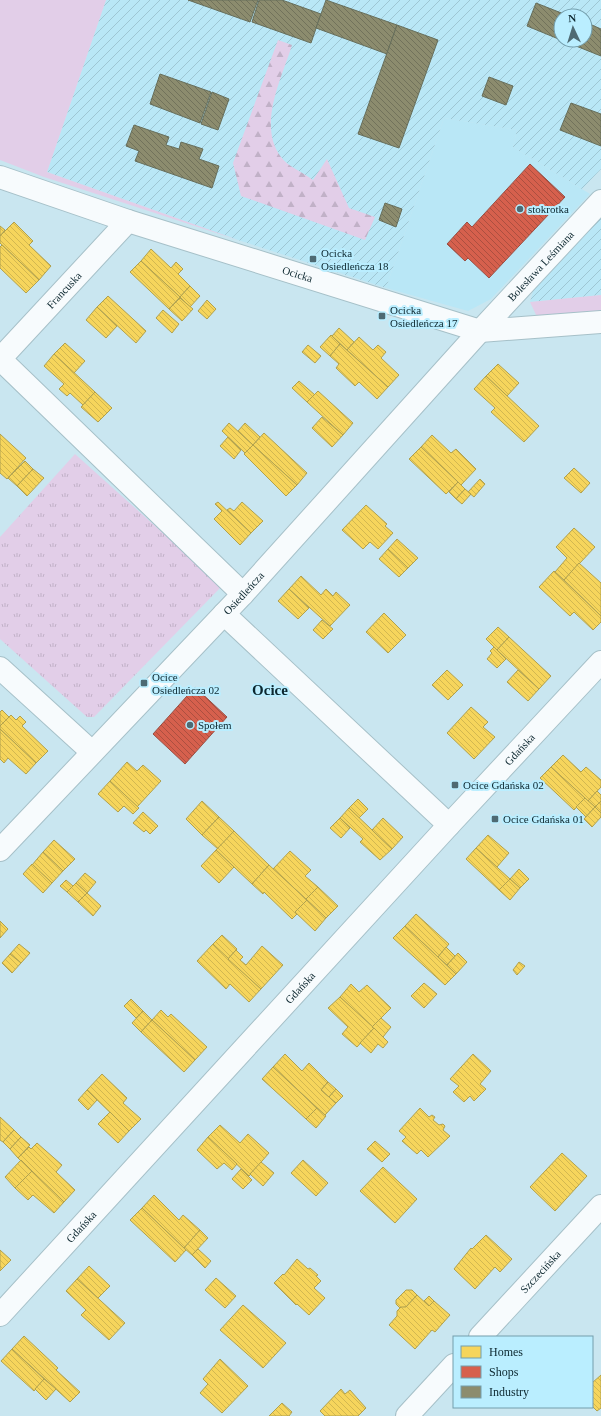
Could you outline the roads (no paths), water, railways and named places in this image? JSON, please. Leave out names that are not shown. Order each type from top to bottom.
[{"type":"street","name":"Ocicka","points":[[0,177],[128,221],[480,331],[601,322]]},
{"type":"street","name":"Bolesława Leśmiana","points":[[480,331],[601,201]]},
{"type":"street","name":"Francuska","points":[[0,359],[128,221]]},
{"type":"street","name":"Osiedleńcza","points":[[0,850],[243,594],[480,331]]},
{"type":"street","points":[[0,359],[243,594]]},
{"type":"street","points":[[224,614],[449,825]]},
{"type":"street","name":"Gdańska","points":[[0,1315],[449,825],[601,662]]},
{"type":"street","points":[[0,668],[92,752]]},
{"type":"street","name":"Szczecińska","points":[[481,1336],[601,1206]]},
{"type":"street","points":[[407,1416],[453,1366]]},
{"type":"place","name":"stokrotka","points":[[520,209]]},
{"type":"place","name":"Ocicka Osiedleńcza 18","points":[[313,259]]},
{"type":"place","name":"Ocicka Osiedleńcza 17","points":[[382,316]]},
{"type":"place","name":"Ocice Osiedleńcza 02","points":[[144,683]]},
{"type":"place","name":"Społem","points":[[190,725]]},
{"type":"place","name":"Ocice Gdańska 02","points":[[455,785]]},
{"type":"place","name":"Ocice Gdańska 01","points":[[495,819]]},
{"type":"district","name":"Ocice","points":[[270,690]]}]
